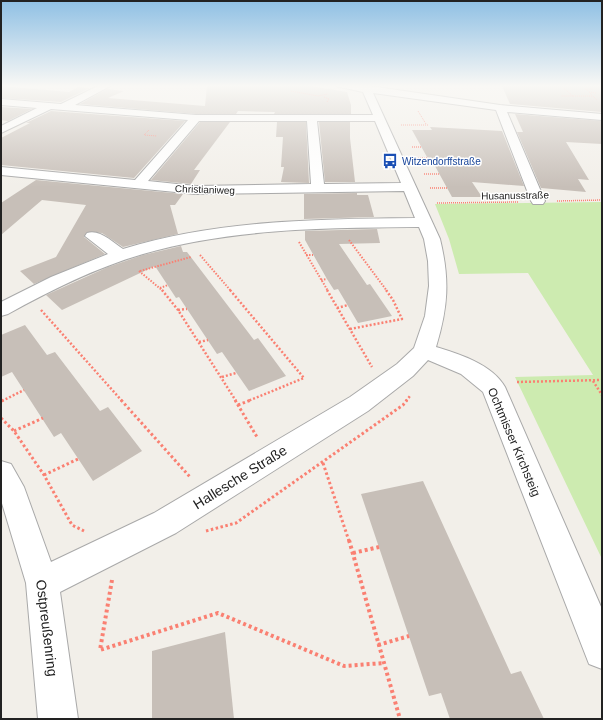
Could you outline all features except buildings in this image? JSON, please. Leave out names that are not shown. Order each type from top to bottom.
[{"type":"street","points":[[1,130],[22,120]]},
{"type":"street","points":[[138,185],[195,120]]},
{"type":"street","points":[[312,120],[318,188]]},
{"type":"street","points":[[381,120],[432,239],[437,261],[438,286],[435,316],[424,350]]},
{"type":"street","points":[[505,120],[538,201]]},
{"type":"street","name":"Christianiweg","points":[[1,171],[196,190],[410,187]]},
{"type":"street","points":[[1,310],[27,295],[120,255],[187,238],[288,225],[424,222]]},
{"type":"street","points":[[93,236],[120,255]]},
{"type":"street","name":"Ochtmisser Kirchsteig","points":[[424,350],[454,360],[471,369],[493,387],[602,651]]},
{"type":"street","name":"Hallesche Straße","points":[[42,583],[165,523],[359,404],[406,370],[424,350]]},
{"type":"street","name":"Ostpreußenring","points":[[1,473],[14,496],[42,583],[58,719]]},
{"type":"path","points":[[400,125],[427,125],[423,120]]},
{"type":"path","points":[[424,174],[439,174]]},
{"type":"path","points":[[428,188],[447,188]]},
{"type":"path","name":"Husanusstraße","points":[[432,203],[602,200]]},
{"type":"path","points":[[288,225],[374,371]]},
{"type":"path","points":[[346,237],[393,300],[402,319],[350,329]]},
{"type":"path","points":[[120,255],[160,288],[178,310],[222,377],[258,437]]},
{"type":"path","points":[[140,271],[201,255],[304,378],[238,405]]},
{"type":"path","points":[[306,255],[313,255]]},
{"type":"path","points":[[321,280],[327,279]]},
{"type":"path","points":[[160,288],[168,285]]},
{"type":"path","points":[[27,295],[191,478]]},
{"type":"path","points":[[337,308],[348,305]]},
{"type":"path","points":[[178,310],[187,309]]},
{"type":"path","points":[[199,342],[208,340]]},
{"type":"path","points":[[222,377],[236,373]]},
{"type":"path","points":[[593,380],[602,395]]},
{"type":"path","points":[[493,387],[514,382],[602,380]]},
{"type":"path","points":[[1,401],[24,390]]},
{"type":"path","points":[[199,532],[236,523],[323,463],[403,405],[412,394]]},
{"type":"path","points":[[1,418],[14,431],[44,475],[72,525],[84,531],[91,530]]},
{"type":"path","points":[[14,431],[43,418]]},
{"type":"path","points":[[251,441],[264,433]]},
{"type":"path","points":[[44,475],[78,459]]},
{"type":"path","points":[[323,463],[353,553],[400,719]]},
{"type":"path","points":[[184,482],[198,474]]},
{"type":"path","points":[[353,553],[379,547]]},
{"type":"path","points":[[118,576],[112,580],[100,650],[218,613],[344,666],[384,663]]},
{"type":"path","points":[[378,645],[409,636]]},
{"type":"green space","points":[[602,202],[602,559],[515,377],[593,375],[528,273],[459,274],[449,239],[435,204]]},
{"type":"place","name":"Witzendorffstraße","points":[[390,161]]}]
